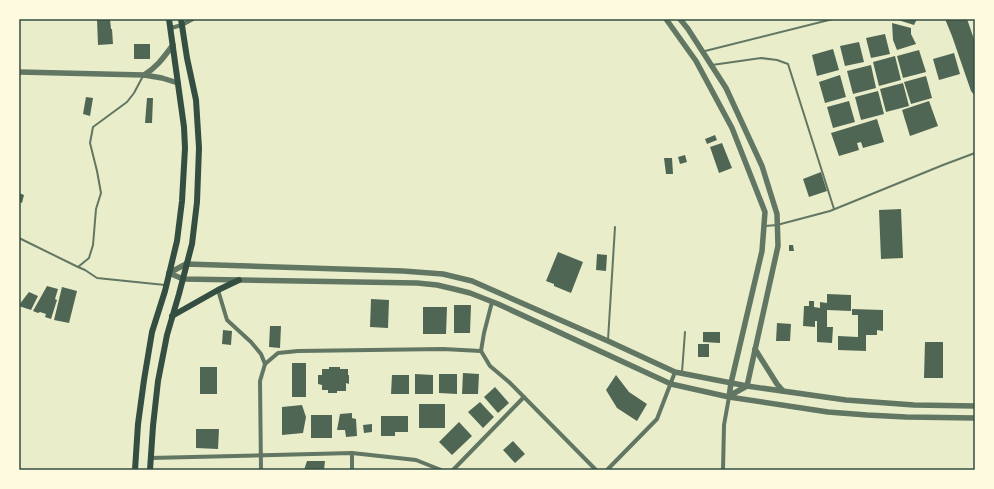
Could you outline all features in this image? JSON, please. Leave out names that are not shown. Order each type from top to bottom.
[{"type":"main road","points":[[135,470],[138,424],[152,332],[177,241],[182,201],[185,148],[184,128],[169,19]]},
{"type":"main road","points":[[150,470],[158,382],[167,335],[192,244],[197,202],[199,148],[196,100],[181,22]]},
{"type":"main road","points":[[172,316],[239,280]]},
{"type":"street","points":[[171,28],[181,22],[193,19]]},
{"type":"street","points":[[666,19],[696,61],[732,128],[765,212],[762,251],[731,383],[724,425],[723,470]]},
{"type":"street","points":[[680,19],[726,88],[762,166],[776,214],[778,246],[747,386],[729,396]]},
{"type":"street","points":[[144,75],[153,70],[159,64],[173,45]]},
{"type":"street","points":[[19,72],[144,75],[162,78],[178,83]]},
{"type":"street","points":[[169,273],[186,264],[403,271],[450,276],[472,281],[674,372],[747,386],[846,400],[914,405],[975,406]]},
{"type":"street","points":[[169,273],[183,279],[417,284],[454,289],[470,293],[498,304],[670,384],[729,396],[828,412],[898,417],[975,418]]},
{"type":"street","points":[[218,290],[227,320],[251,342],[261,354],[265,364]]},
{"type":"street","points":[[492,302],[481,351],[490,366],[509,382],[596,470]]},
{"type":"street","points":[[261,470],[260,381],[265,364],[278,353],[298,351],[444,349],[481,351]]},
{"type":"street","points":[[755,350],[777,384],[784,391]]},
{"type":"street","points":[[607,470],[657,419],[674,372]]},
{"type":"street","points":[[453,470],[524,397]]},
{"type":"street","points":[[150,458],[352,453],[416,460],[441,470]]},
{"type":"street","points":[[352,453],[352,470]]},
{"type":"lane","points":[[703,52],[834,19]]},
{"type":"lane","points":[[711,65],[761,58],[777,60],[788,64],[834,209]]},
{"type":"lane","points":[[78,267],[89,258],[93,245],[96,209],[101,193],[90,144],[93,127],[127,102],[144,75]]},
{"type":"lane","points":[[764,226],[777,225],[834,209],[975,153]]},
{"type":"lane","points":[[608,341],[615,227]]},
{"type":"lane","points":[[19,238],[85,270],[97,278],[166,285]]},
{"type":"lane","points":[[682,373],[684,332]]},
{"type":"building","points":[[97,19],[110,19],[113,44],[98,45]]},
{"type":"building","points":[[895,19],[917,19],[914,25]]},
{"type":"building","points":[[945,19],[967,19],[975,42],[975,96],[971,91]]},
{"type":"building","points":[[892,23],[911,28],[911,34],[916,44],[897,50],[893,40]]},
{"type":"building","points":[[885,34],[890,54],[871,58],[866,38]]},
{"type":"building","points":[[859,42],[864,62],[845,66],[840,46]]},
{"type":"building","points":[[134,44],[150,44],[150,59],[134,59]]},
{"type":"building","points":[[833,49],[839,70],[817,76],[812,55]]},
{"type":"building","points":[[919,50],[926,72],[903,78],[897,56]]},
{"type":"building","points":[[954,53],[960,74],[939,80],[933,59]]},
{"type":"building","points":[[895,56],[901,80],[879,86],[873,62]]},
{"type":"building","points":[[871,65],[876,88],[853,94],[847,71]]},
{"type":"building","points":[[840,75],[846,97],[825,103],[819,82]]},
{"type":"building","points":[[926,76],[932,98],[911,104],[904,82]]},
{"type":"building","points":[[903,83],[909,106],[886,112],[880,89]]},
{"type":"building","points":[[878,91],[884,114],[861,120],[855,97]]},
{"type":"building","points":[[86,97],[93,98],[90,116],[83,114]]},
{"type":"building","points":[[147,98],[153,98],[152,123],[145,123]]},
{"type":"building","points":[[849,101],[855,122],[833,128],[827,107]]},
{"type":"building","points":[[929,101],[938,126],[910,136],[902,110]]},
{"type":"building","points":[[877,119],[884,142],[863,148],[861,142],[857,143],[859,150],[839,156],[831,133]]},
{"type":"building","points":[[715,135],[717,140],[707,144],[705,139]]},
{"type":"building","points":[[722,143],[732,168],[719,173],[710,147]]},
{"type":"building","points":[[685,155],[687,162],[680,164],[678,157]]},
{"type":"building","points":[[664,158],[672,158],[673,174],[666,174]]},
{"type":"building","points":[[821,172],[827,191],[809,197],[803,179]]},
{"type":"building","points":[[19,193],[24,195],[22,203],[19,202]]},
{"type":"building","points":[[901,209],[903,258],[881,259],[879,210]]},
{"type":"building","points":[[789,245],[793,245],[794,251],[789,251]]},
{"type":"building","points":[[558,252],[583,262],[571,293],[546,281]]},
{"type":"building","points":[[597,254],[607,255],[606,271],[596,270]]},
{"type":"building","points":[[47,286],[58,289],[55,299],[57,300],[51,319],[45,317],[46,314],[33,311]]},
{"type":"building","points":[[62,287],[77,291],[69,323],[54,320]]},
{"type":"building","points":[[29,292],[38,296],[31,310],[19,306]]},
{"type":"building","points":[[827,294],[851,295],[851,311],[827,310],[827,327],[833,327],[832,343],[817,342],[817,321],[815,321],[815,327],[803,326],[804,306],[809,306],[809,301],[814,301],[814,307],[820,308],[820,302],[827,303]]},
{"type":"building","points":[[371,299],[389,300],[388,328],[370,327]]},
{"type":"building","points":[[454,305],[471,305],[470,333],[454,333]]},
{"type":"building","points":[[423,307],[447,307],[446,334],[423,334]]},
{"type":"building","points":[[852,309],[883,310],[883,331],[877,330],[877,335],[866,335],[866,351],[838,350],[838,336],[858,337],[858,315],[852,315]]},
{"type":"building","points":[[777,323],[791,324],[790,341],[776,341]]},
{"type":"building","points":[[270,326],[281,326],[280,348],[269,347]]},
{"type":"building","points":[[223,330],[232,331],[231,345],[222,344]]},
{"type":"building","points":[[703,332],[720,332],[720,343],[703,342]]},
{"type":"building","points":[[925,342],[943,342],[943,378],[924,378]]},
{"type":"building","points":[[698,344],[709,344],[709,357],[698,357]]},
{"type":"building","points":[[292,363],[306,363],[306,397],[292,397]]},
{"type":"building","points":[[200,367],[217,367],[217,394],[200,394]]},
{"type":"building","points":[[329,367],[348,369],[349,384],[346,383],[346,391],[328,393],[328,390],[322,390],[322,385],[318,384],[318,375],[322,375],[322,369],[329,369]]},
{"type":"building","points":[[463,373],[479,374],[478,394],[462,394]]},
{"type":"building","points":[[415,374],[433,375],[433,394],[415,394]]},
{"type":"building","points":[[439,374],[457,374],[457,394],[439,393]]},
{"type":"building","points":[[392,375],[409,375],[409,394],[391,394]]},
{"type":"building","points":[[616,375],[629,392],[647,404],[637,421],[617,408],[606,390]]},
{"type":"building","points":[[495,387],[509,403],[498,413],[484,397]]},
{"type":"building","points":[[480,402],[494,417],[483,428],[468,412]]},
{"type":"building","points":[[419,404],[445,404],[445,428],[419,428]]},
{"type":"building","points":[[302,405],[306,417],[303,433],[282,435],[282,407]]},
{"type":"building","points":[[352,413],[352,418],[356,419],[357,436],[346,437],[345,430],[337,430],[340,414]]},
{"type":"building","points":[[311,415],[332,415],[332,438],[311,438]]},
{"type":"building","points":[[381,416],[408,416],[408,432],[395,432],[395,436],[381,436]]},
{"type":"building","points":[[459,422],[472,436],[452,455],[439,442]]},
{"type":"building","points":[[372,424],[372,432],[364,433],[363,425]]},
{"type":"building","points":[[196,429],[219,429],[218,449],[196,448]]},
{"type":"building","points":[[513,441],[525,454],[515,463],[503,450]]},
{"type":"building","points":[[307,461],[325,461],[324,470],[304,470]]}]
